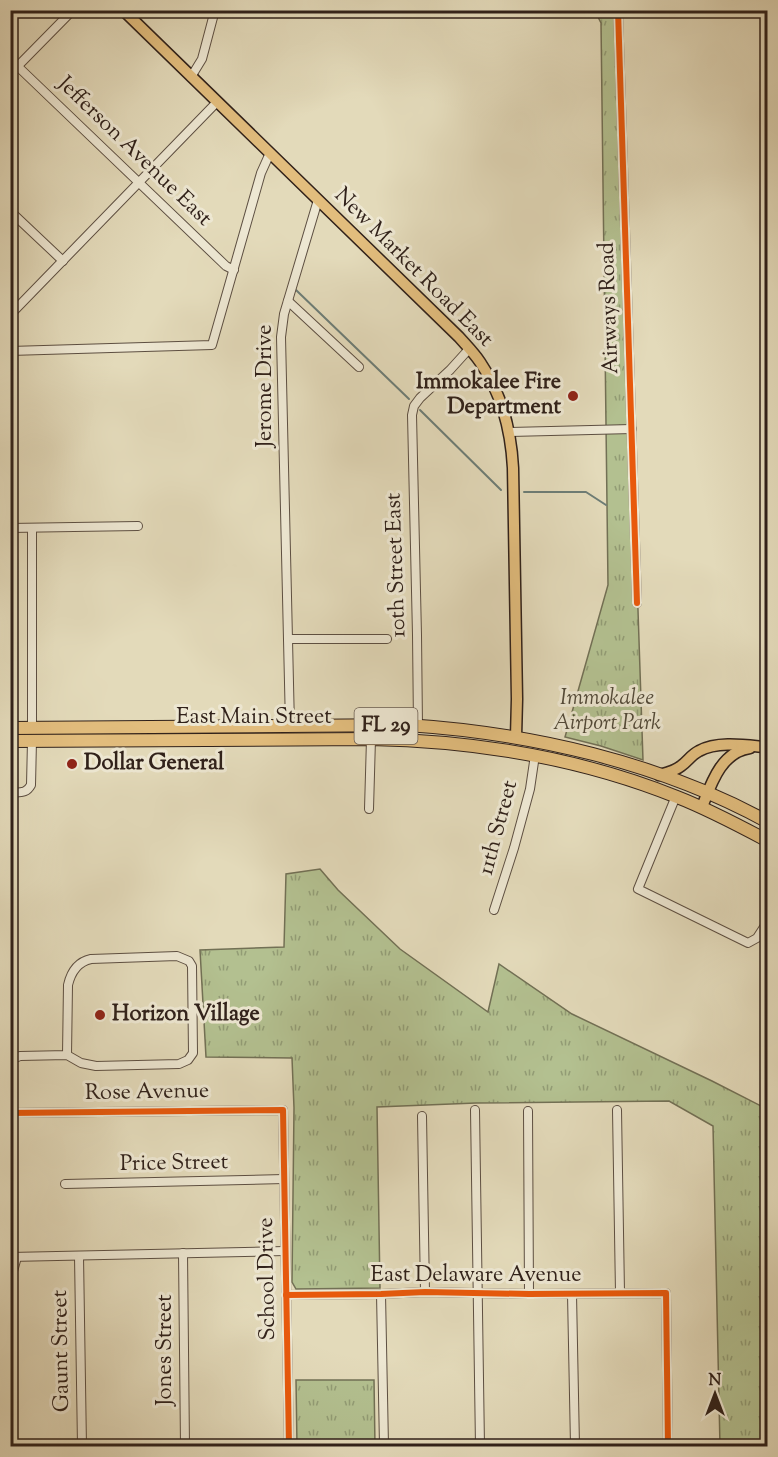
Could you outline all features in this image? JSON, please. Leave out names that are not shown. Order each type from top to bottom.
[{"type":"highway","name":"East Main Street","points":[[10,741],[32,735],[290,726],[454,728],[516,737],[598,756],[707,793],[768,822]]},
{"type":"highway","points":[[290,726],[290,739]]},
{"type":"highway","name":"East Main Street","points":[[10,728],[32,735],[447,742],[535,755],[595,770],[676,796],[768,841]]},
{"type":"highway","points":[[514,752],[516,737]]},
{"type":"main road","name":"New Market Road East","points":[[123,10],[432,310],[480,362],[495,387],[510,432],[513,468],[516,737]]},
{"type":"main road","points":[[659,775],[677,769],[697,751],[711,746],[766,747]]},
{"type":"main road","points":[[702,807],[716,773],[730,756],[745,749],[766,747]]},
{"type":"street","points":[[10,74],[73,10]]},
{"type":"street","points":[[191,77],[202,59],[216,10]]},
{"type":"street","name":"Airways Road","points":[[618,10],[637,603]]},
{"type":"street","name":"Jefferson Avenue East","points":[[10,58],[226,266],[234,270]]},
{"type":"street","points":[[10,315],[217,102]]},
{"type":"street","points":[[10,351],[212,345],[261,173],[270,153]]},
{"type":"street","name":"Jerome Drive","points":[[290,726],[281,337],[284,314],[318,200]]},
{"type":"street","points":[[10,211],[63,261]]},
{"type":"street","points":[[288,301],[359,367]]},
{"type":"street","name":"10th Street East","points":[[418,726],[412,415],[415,404],[469,349]]},
{"type":"street","points":[[510,432],[632,429]]},
{"type":"street","points":[[10,528],[138,526]]},
{"type":"street","points":[[10,792],[24,792],[31,785],[32,528]]},
{"type":"street","points":[[288,639],[387,639]]},
{"type":"street","points":[[369,809],[371,739]]},
{"type":"street","name":"11th Street","points":[[494,910],[530,789],[535,755]]},
{"type":"street","points":[[676,796],[638,889],[748,943],[757,938],[768,921]]},
{"type":"street","points":[[10,1062],[20,1056],[67,1055],[81,1063],[96,1066],[179,1064],[188,1060],[193,1053],[192,966],[189,961],[177,956],[91,959],[76,966],[70,975],[68,985],[67,1055]]},
{"type":"street","name":"Rose Avenue","points":[[10,1113],[283,1110]]},
{"type":"street","name":"School Drive","points":[[283,1110],[289,1446]]},
{"type":"street","points":[[475,1110],[480,1446]]},
{"type":"street","points":[[616,1110],[620,1293]]},
{"type":"street","points":[[528,1111],[529,1294]]},
{"type":"street","points":[[422,1116],[425,1292]]},
{"type":"street","name":"Price Street","points":[[65,1184],[284,1179]]},
{"type":"street","points":[[10,1282],[14,1257],[285,1251]]},
{"type":"street","name":"Jones Street","points":[[183,1253],[185,1446]]},
{"type":"street","name":"Gaunt Street","points":[[80,1256],[82,1446]]},
{"type":"street","name":"East Delaware Avenue","points":[[286,1295],[425,1292],[666,1293],[668,1446]]},
{"type":"street","points":[[381,1294],[384,1446]]},
{"type":"street","points":[[572,1294],[575,1446]]},
{"type":"green space","name":"Immokalee Airport Park","points":[[595,11],[618,11],[643,760],[565,737],[608,585],[601,23]]},
{"type":"green space","points":[[320,869],[338,890],[400,949],[488,1012],[499,964],[572,1014],[767,1109],[767,1446],[720,1446],[713,1126],[669,1101],[476,1103],[377,1107],[380,1288],[296,1289],[292,1282],[294,1108],[292,1058],[206,1057],[200,950],[284,947],[286,874]]},
{"type":"green space","points":[[296,1380],[374,1380],[375,1446],[297,1446]]},
{"type":"waterway","points":[[296,290],[409,399]]},
{"type":"waterway","points":[[420,410],[501,490]]},
{"type":"waterway","points":[[524,492],[586,492],[606,505]]},
{"type":"cycle path","points":[[618,10],[637,603]]},
{"type":"cycle path","points":[[10,1113],[283,1110],[289,1446]]},
{"type":"cycle path","points":[[286,1295],[425,1292],[666,1293],[668,1446]]},
{"type":"place","name":"Immokalee Fire Department","points":[[573,396]]},
{"type":"place","name":"Dollar General","points":[[72,764]]},
{"type":"place","name":"Horizon Village","points":[[100,1015]]}]
